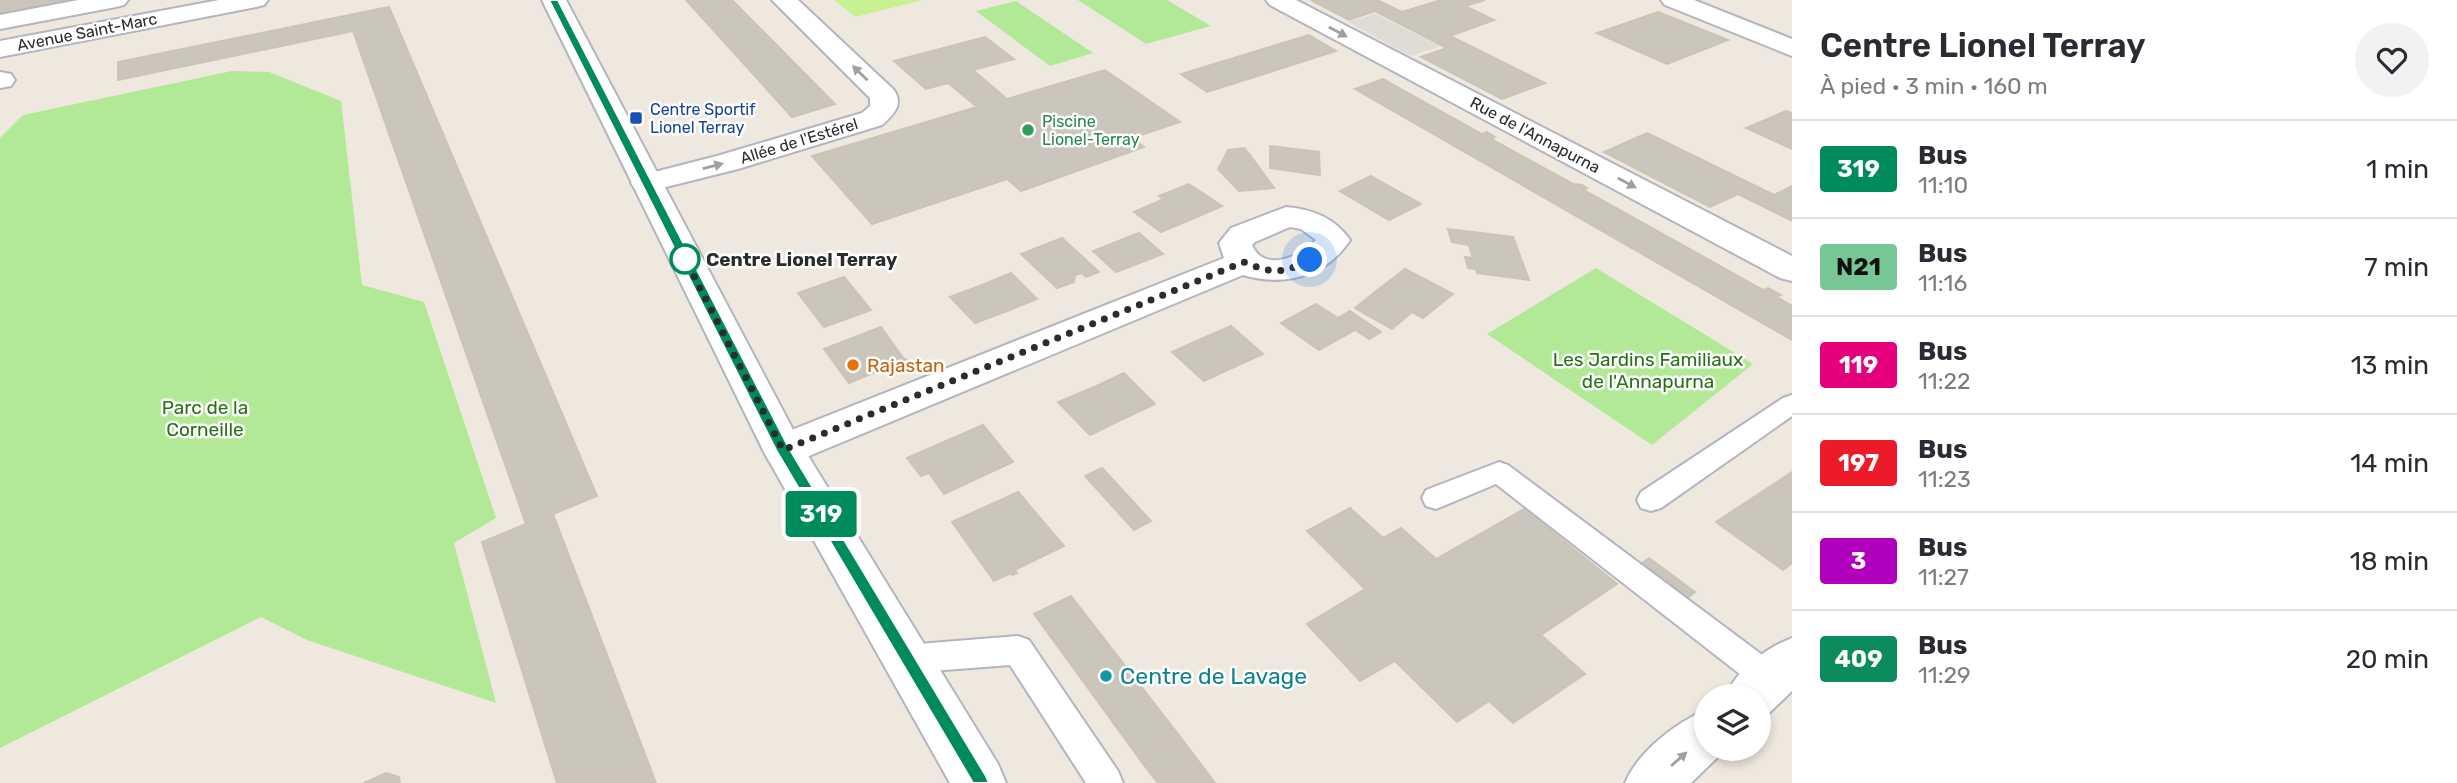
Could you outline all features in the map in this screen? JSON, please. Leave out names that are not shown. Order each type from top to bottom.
[{"type":"street","name":"Avenue Saint-Marc","points":[[0,22],[116,0]]},
{"type":"street","name":"Avenue Saint-Marc","points":[[0,49],[256,0]]},
{"type":"street","points":[[554,0],[783,450],[979,783]]},
{"type":"street","name":"Allée de l'Estérel","points":[[646,183],[778,148],[872,119],[884,108],[884,96],[783,0]]},
{"type":"street","name":"Rue de l'Annapurna","points":[[1278,0],[1792,270]]},
{"type":"street","points":[[1673,0],[1792,48]]},
{"type":"street","points":[[783,450],[1244,262]]},
{"type":"street","points":[[1652,783],[1694,746]]},
{"type":"lane","points":[[1651,500],[1792,404]]},
{"type":"lane","points":[[1436,498],[1499,472],[1771,679]]},
{"type":"lane","points":[[906,659],[1018,650],[1107,783]]},
{"type":"green space","points":[[834,0],[923,0],[855,17]]},
{"type":"green space","points":[[1078,0],[1167,0],[1211,26],[1146,44]]},
{"type":"green space","points":[[1016,1],[1093,53],[1050,66],[976,11]]},
{"type":"green space","name":"Parc de la Corneille","points":[[232,71],[269,72],[341,101],[362,285],[424,302],[496,518],[454,543],[496,703],[307,640],[261,617],[0,748],[0,138],[23,115]]},
{"type":"green space","name":"Les Jardins Familiaux de l'Annapurna","points":[[1596,268],[1753,364],[1652,445],[1487,334]]},
{"type":"shaded area","points":[[1375,14],[1440,46],[1411,56],[1348,22]]},
{"type":"building","points":[[83,0],[0,15],[0,1]]},
{"type":"building","points":[[686,0],[732,0],[835,104],[792,117]]},
{"type":"building","points":[[1311,0],[1377,0],[1402,12],[1441,0],[1485,0],[1465,6],[1494,20],[1450,36],[1545,83],[1502,99],[1421,57],[1447,48],[1375,11],[1349,20]]},
{"type":"building","points":[[389,7],[597,496],[553,514],[656,783],[557,783],[482,542],[526,524],[353,31],[118,80],[118,62]]},
{"type":"building","points":[[1658,12],[1728,40],[1667,64],[1597,33]]},
{"type":"building","points":[[1309,35],[1336,51],[1207,92],[1181,74]]},
{"type":"building","name":"Piscine Lionel-Terray","points":[[985,37],[1014,59],[973,70],[1007,99],[1105,70],[1180,122],[1132,138],[1144,147],[1021,191],[1007,179],[872,224],[812,156],[977,107],[948,83],[926,89],[894,61]]},
{"type":"building","points":[[1383,79],[1482,134],[1487,132],[1495,137],[1491,139],[1573,184],[1582,185],[1587,188],[1584,190],[1763,290],[1768,288],[1781,295],[1777,297],[1792,306],[1792,340],[1355,89]]},
{"type":"building","points":[[1786,111],[1792,113],[1792,149],[1746,128]]},
{"type":"building","points":[[1647,133],[1774,195],[1792,186],[1792,221],[1738,194],[1710,207],[1604,152]]},
{"type":"building","points":[[1270,146],[1319,152],[1320,175],[1270,168]]},
{"type":"building","points":[[1244,148],[1250,155],[1233,157],[1230,164],[1222,162],[1228,150]]},
{"type":"building","points":[[1250,155],[1274,188],[1239,191],[1218,169],[1222,162],[1230,164],[1233,157]]},
{"type":"building","points":[[1371,176],[1421,204],[1389,220],[1340,191]]},
{"type":"building","points":[[1189,184],[1222,206],[1192,219],[1159,196]]},
{"type":"building","points":[[1164,199],[1192,219],[1161,232],[1134,212]]},
{"type":"building","points":[[1448,229],[1513,237],[1529,280],[1477,273],[1476,269],[1468,268],[1465,257],[1473,258],[1469,245],[1452,242]]},
{"type":"building","points":[[1139,233],[1163,254],[1116,272],[1093,251]]},
{"type":"building","points":[[1062,238],[1099,272],[1086,277],[1082,273],[1075,275],[1074,282],[1057,288],[1021,254]]},
{"type":"building","points":[[1405,269],[1453,294],[1423,318],[1375,292]]},
{"type":"building","points":[[1011,273],[1037,299],[1007,311],[982,285]]},
{"type":"building","points":[[844,277],[871,310],[824,327],[798,293]]},
{"type":"building","points":[[982,285],[1007,311],[975,323],[950,297]]},
{"type":"building","points":[[1375,292],[1412,312],[1392,329],[1355,308]]},
{"type":"building","points":[[1316,304],[1355,330],[1319,350],[1281,323]]},
{"type":"building","points":[[1350,311],[1381,332],[1369,339],[1338,318]]},
{"type":"building","points":[[1231,326],[1263,354],[1234,367],[1201,339]]},
{"type":"building","points":[[881,327],[904,359],[907,359],[849,383],[824,349]]},
{"type":"building","points":[[1201,339],[1234,367],[1204,381],[1172,352]]},
{"type":"building","points":[[1124,373],[1155,404],[1123,419],[1092,388]]},
{"type":"building","points":[[1092,388],[1123,419],[1090,435],[1058,402]]},
{"type":"building","points":[[983,425],[1013,462],[944,494],[929,473],[921,476],[907,458]]},
{"type":"building","points":[[1102,468],[1151,521],[1134,530],[1085,476]]},
{"type":"building","points":[[1792,472],[1792,563],[1783,570],[1716,522]]},
{"type":"building","points":[[1018,492],[1064,546],[1015,570],[1017,573],[994,581],[952,522]]},
{"type":"building","points":[[1350,508],[1383,538],[1401,528],[1436,559],[1524,509],[1617,584],[1541,635],[1585,674],[1513,723],[1489,701],[1457,722],[1395,661],[1360,681],[1307,624],[1365,589],[1307,531]]},
{"type":"building","points":[[1649,558],[1695,592],[1681,603],[1636,568]]},
{"type":"building","name":"Centre de Lavage","points":[[1071,596],[1181,738],[1141,761],[1034,614]]},
{"type":"building","points":[[1181,738],[1197,759],[1158,783],[1141,761]]},
{"type":"building","points":[[1197,759],[1215,783],[1159,783]]},
{"type":"building","points":[[386,773],[399,777],[400,783],[364,783]]},
{"type":"bus line","name":"319","points":[[554,0],[783,450],[979,783]]},
{"type":"place","name":"Centre Sportif Lionel Terray","points":[[636,118]]},
{"type":"place","name":"Piscine Lionel-Terray","points":[[1028,130]]},
{"type":"place","name":"Centre Lionel Terray","points":[[685,259]]},
{"type":"place","name":"Rajastan","points":[[853,365]]},
{"type":"place","name":"Centre de Lavage","points":[[1106,676]]},
{"type":"route","points":[[685,259],[681,251],[783,450],[1244,262],[1276,272],[1291,270],[1310,260]]}]
